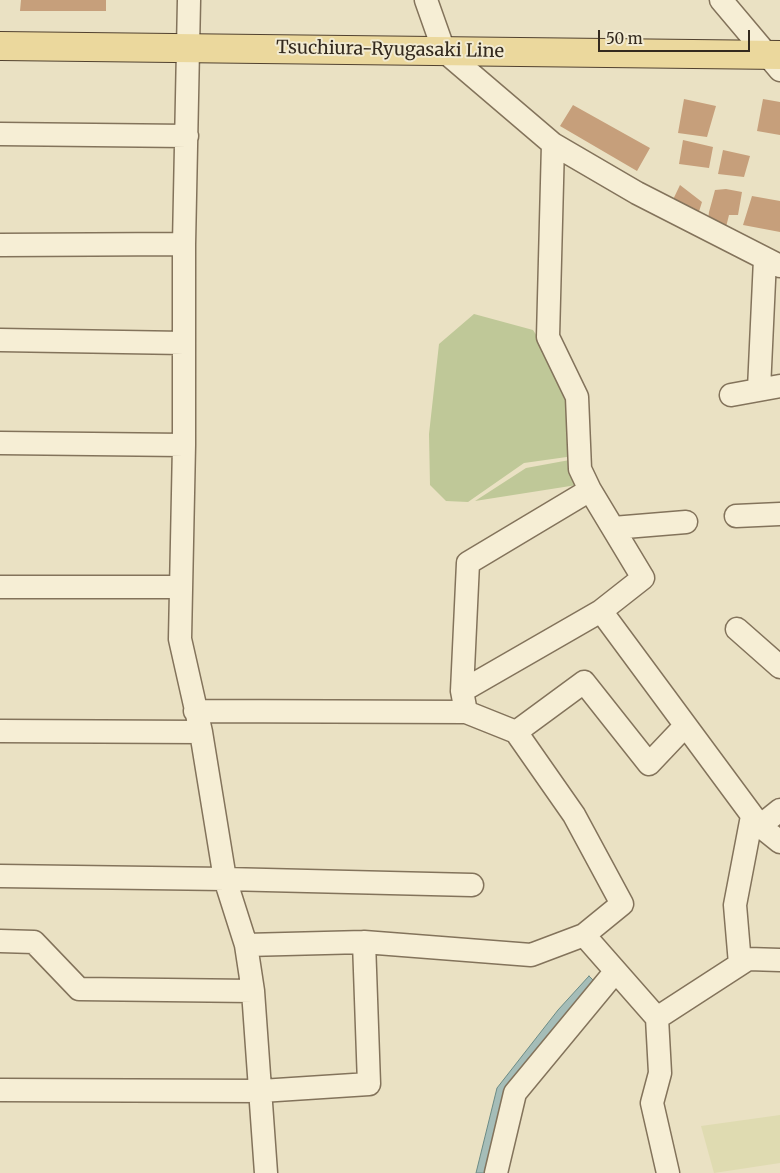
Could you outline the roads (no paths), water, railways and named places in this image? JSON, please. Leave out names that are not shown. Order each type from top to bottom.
[{"type":"main road","name":"Tsuchiura-Ryugasaki Line","points":[[0,46],[444,51],[776,60]]},
{"type":"street","points":[[189,0],[184,244],[184,445],[180,639],[198,722],[224,879],[246,945],[253,991],[266,1173]]},
{"type":"street","points":[[426,0],[444,51],[553,144],[637,193],[772,263],[770,387],[732,395]]},
{"type":"street","points":[[721,0],[776,60]]},
{"type":"street","points":[[0,134],[187,136]]},
{"type":"street","points":[[0,731],[198,722],[464,702],[601,610],[643,578],[590,490],[580,468],[577,397],[548,337],[553,144]]},
{"type":"street","points":[[0,244],[184,244]]},
{"type":"street","points":[[0,340],[184,343]]},
{"type":"street","points":[[0,443],[184,445]]},
{"type":"street","points":[[464,702],[468,563],[590,490]]},
{"type":"street","points":[[736,516],[780,514]]},
{"type":"street","points":[[613,528],[686,522]]},
{"type":"street","points":[[0,586],[181,587]]},
{"type":"street","points":[[601,610],[756,821],[780,842]]},
{"type":"street","points":[[737,629],[780,667]]},
{"type":"street","points":[[516,732],[584,682],[649,764],[685,726]]},
{"type":"street","points":[[246,945],[364,942],[531,956],[584,934],[622,904],[574,816],[516,732],[464,702]]},
{"type":"street","points":[[756,821],[780,810]]},
{"type":"street","points":[[740,964],[735,905],[756,821]]},
{"type":"street","points":[[0,876],[472,885]]},
{"type":"street","points":[[584,934],[615,972],[657,1018],[660,1073],[652,1103],[668,1173]]},
{"type":"street","points":[[0,941],[34,942],[79,989],[253,991]]},
{"type":"street","points":[[0,1090],[260,1091],[369,1084],[364,942]]},
{"type":"street","points":[[657,1018],[748,959],[780,960]]},
{"type":"street","points":[[496,1173],[515,1093],[615,972]]},
{"type":"water","points":[[589,976],[599,986],[509,1092],[489,1173],[476,1173],[497,1088],[558,1010]]}]
